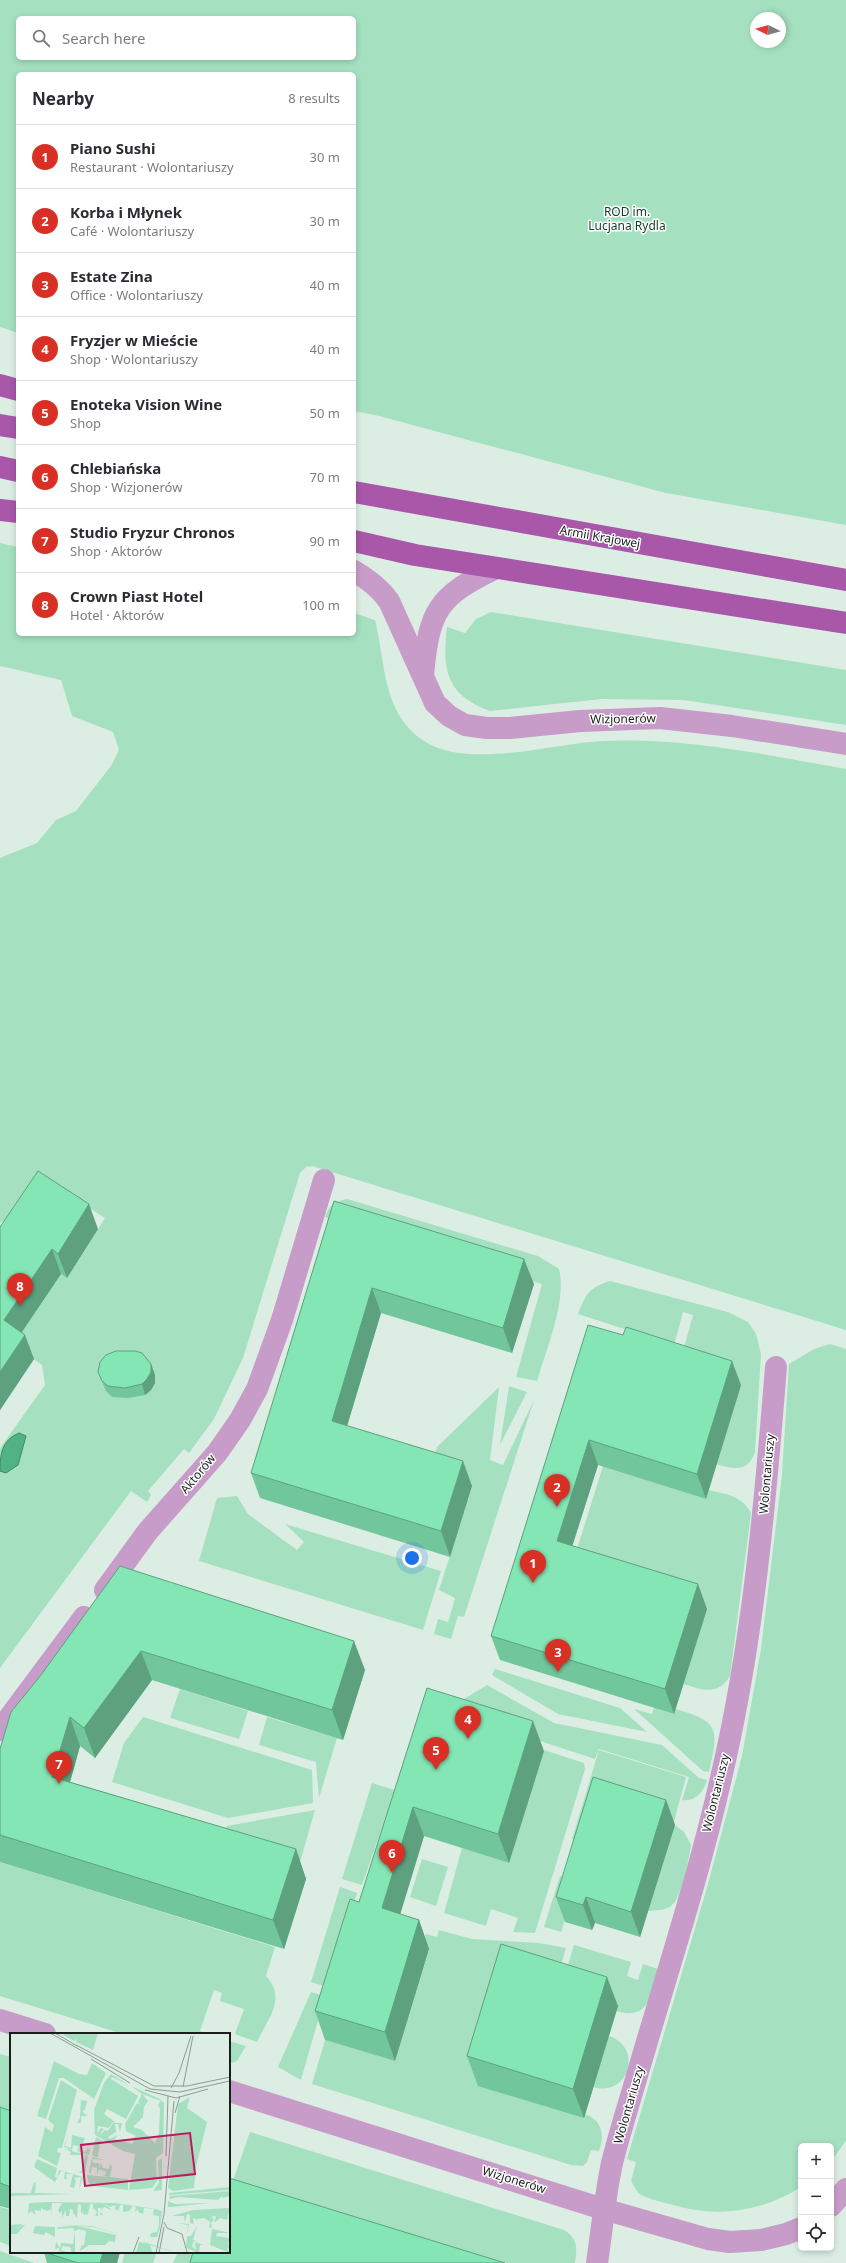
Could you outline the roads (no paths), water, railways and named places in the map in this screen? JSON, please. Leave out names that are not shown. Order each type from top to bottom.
[{"type":"main road","points":[[0,385],[16,389]]},
{"type":"main road","points":[[0,425],[16,428]]},
{"type":"main road","points":[[0,467],[16,471]]},
{"type":"main road","name":"Armii Krajowej","points":[[356,492],[846,580]]},
{"type":"main road","points":[[0,510],[16,512]]},
{"type":"main road","points":[[356,541],[415,555],[846,623]]},
{"type":"main road","points":[[356,551],[415,555]]},
{"type":"street","points":[[423,676],[430,628],[439,608],[464,583],[496,568]]},
{"type":"street","name":"Wizjonerów","points":[[356,572],[370,580],[382,590],[389,601],[436,703],[449,716],[466,725],[487,728],[510,728],[580,720],[660,718],[724,725],[846,744]]},
{"type":"street","name":"Aktorów","points":[[0,1730],[148,1531],[217,1453],[240,1420],[257,1389],[282,1320],[324,1180]]},
{"type":"street","name":"Wolontariuszy","points":[[597,2263],[603,2209],[617,2146],[680,1931],[721,1780],[736,1712],[746,1660],[766,1490],[776,1367]]},
{"type":"street","points":[[0,2020],[42,2033]]},
{"type":"street","name":"Wizjonerów","points":[[230,2091],[686,2234],[730,2242],[761,2240],[786,2234],[798,2229]]},
{"type":"street","points":[[834,2203],[846,2190]]},
{"type":"place","name":"Crown Piast Hotel","points":[[20,1306]]},
{"type":"place","name":"Korba i Młynek","points":[[557,1507]]},
{"type":"place","name":"Piano Sushi","points":[[533,1583]]},
{"type":"place","name":"Estate Zina","points":[[558,1672]]},
{"type":"place","name":"Fryzjer w Mieście","points":[[468,1739]]},
{"type":"place","name":"Enoteka Vision Wine","points":[[436,1770]]},
{"type":"place","name":"Studio Fryzur Chronos","points":[[59,1784]]},
{"type":"place","name":"Chlebiańska","points":[[392,1873]]},
{"type":"park label","name":"ROD im. Lucjana Rydla","points":[[627,219]]}]
